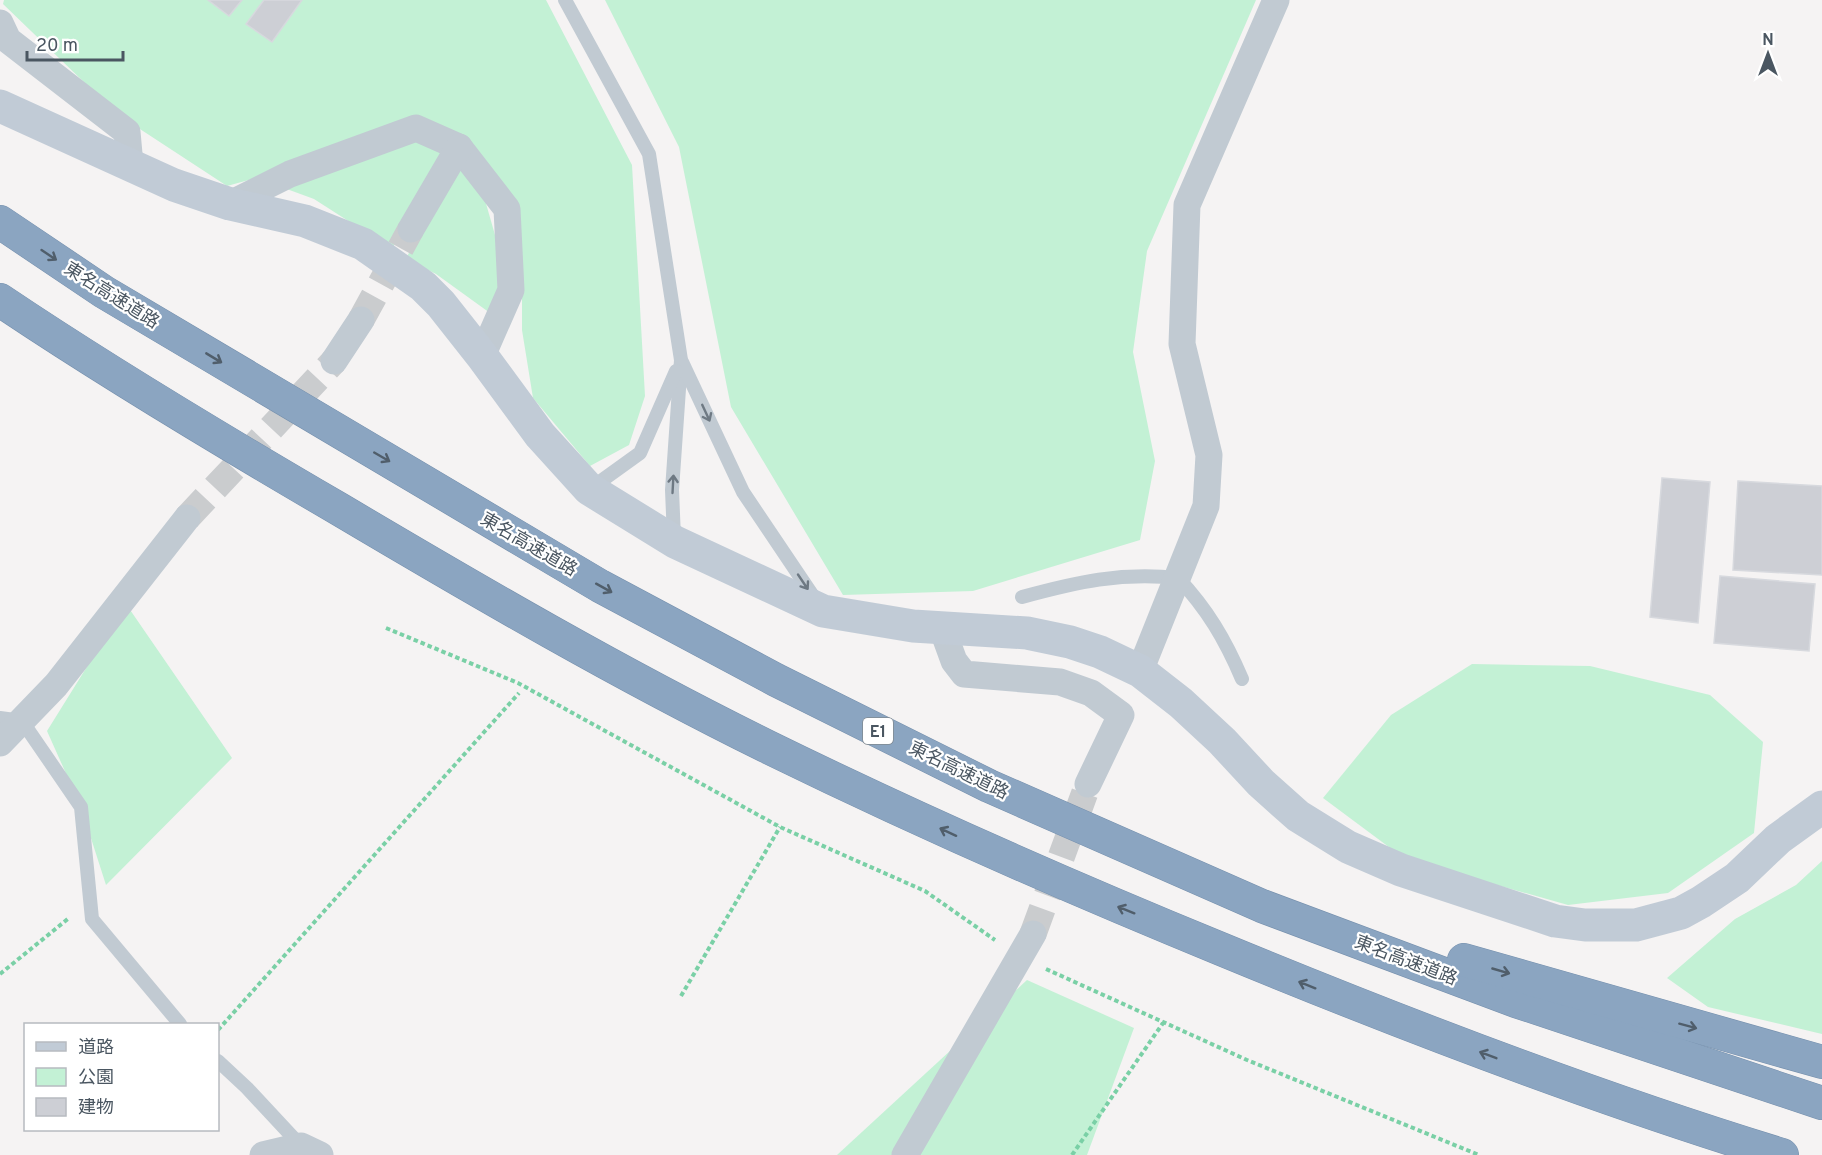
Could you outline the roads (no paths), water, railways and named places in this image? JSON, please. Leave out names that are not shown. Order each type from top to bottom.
[{"type":"highway","name":"東名高速道路","points":[[0,222],[104,292],[600,586],[776,680],[989,786],[1262,906],[1516,1001],[1822,1103]]},
{"type":"highway","points":[[0,300],[72,349],[225,442],[522,616],[763,745],[1026,868],[1352,1003],[1532,1071],[1782,1155]]},
{"type":"highway","points":[[1262,906],[1400,941],[1654,1016],[1822,1062]]},
{"type":"highway","points":[[1532,1071],[1724,1155]]},
{"type":"street","points":[[1140,671],[1206,506],[1209,455],[1182,344],[1188,205],[1276,0]]},
{"type":"street","points":[[0,22],[8,40],[127,132],[130,165]]},
{"type":"street","points":[[0,106],[174,185],[230,204],[305,221],[363,244],[423,286],[482,356],[540,435],[589,489],[675,542],[823,611],[885,622],[1047,636],[1100,652],[1140,671],[1200,719],[1268,790],[1298,816],[1323,833],[1410,874],[1556,921],[1585,925],[1636,925],[1681,913],[1737,878],[1778,839],[1822,807]]},
{"type":"street","points":[[230,204],[290,174],[416,128],[459,147],[507,209],[511,290],[482,356]]},
{"type":"street","points":[[411,229],[459,147]]},
{"type":"street","points":[[334,361],[361,320]]},
{"type":"street","points":[[0,743],[11,720],[56,685],[187,518]]},
{"type":"street","points":[[942,628],[954,661],[964,674],[1060,682],[1091,693],[1121,715],[1088,784]]},
{"type":"street","points":[[905,1155],[1033,934]]},
{"type":"street","points":[[263,1155],[310,1150]]},
{"type":"lane","points":[[565,0],[649,153],[681,360],[672,490],[675,542]]},
{"type":"lane","points":[[589,489],[640,453],[681,360]]},
{"type":"lane","points":[[681,360],[743,492],[823,611]]},
{"type":"lane","points":[[1022,597],[1089,579],[1127,575],[1178,578],[1201,602],[1218,627],[1242,679]]},
{"type":"lane","points":[[11,720],[81,807],[92,919],[179,1023]]},
{"type":"lane","points":[[219,1062],[310,1150]]},
{"type":"tunnel","points":[[361,320],[411,229]]},
{"type":"tunnel","points":[[187,518],[334,361]]},
{"type":"tunnel","points":[[1033,934],[1088,784]]}]
